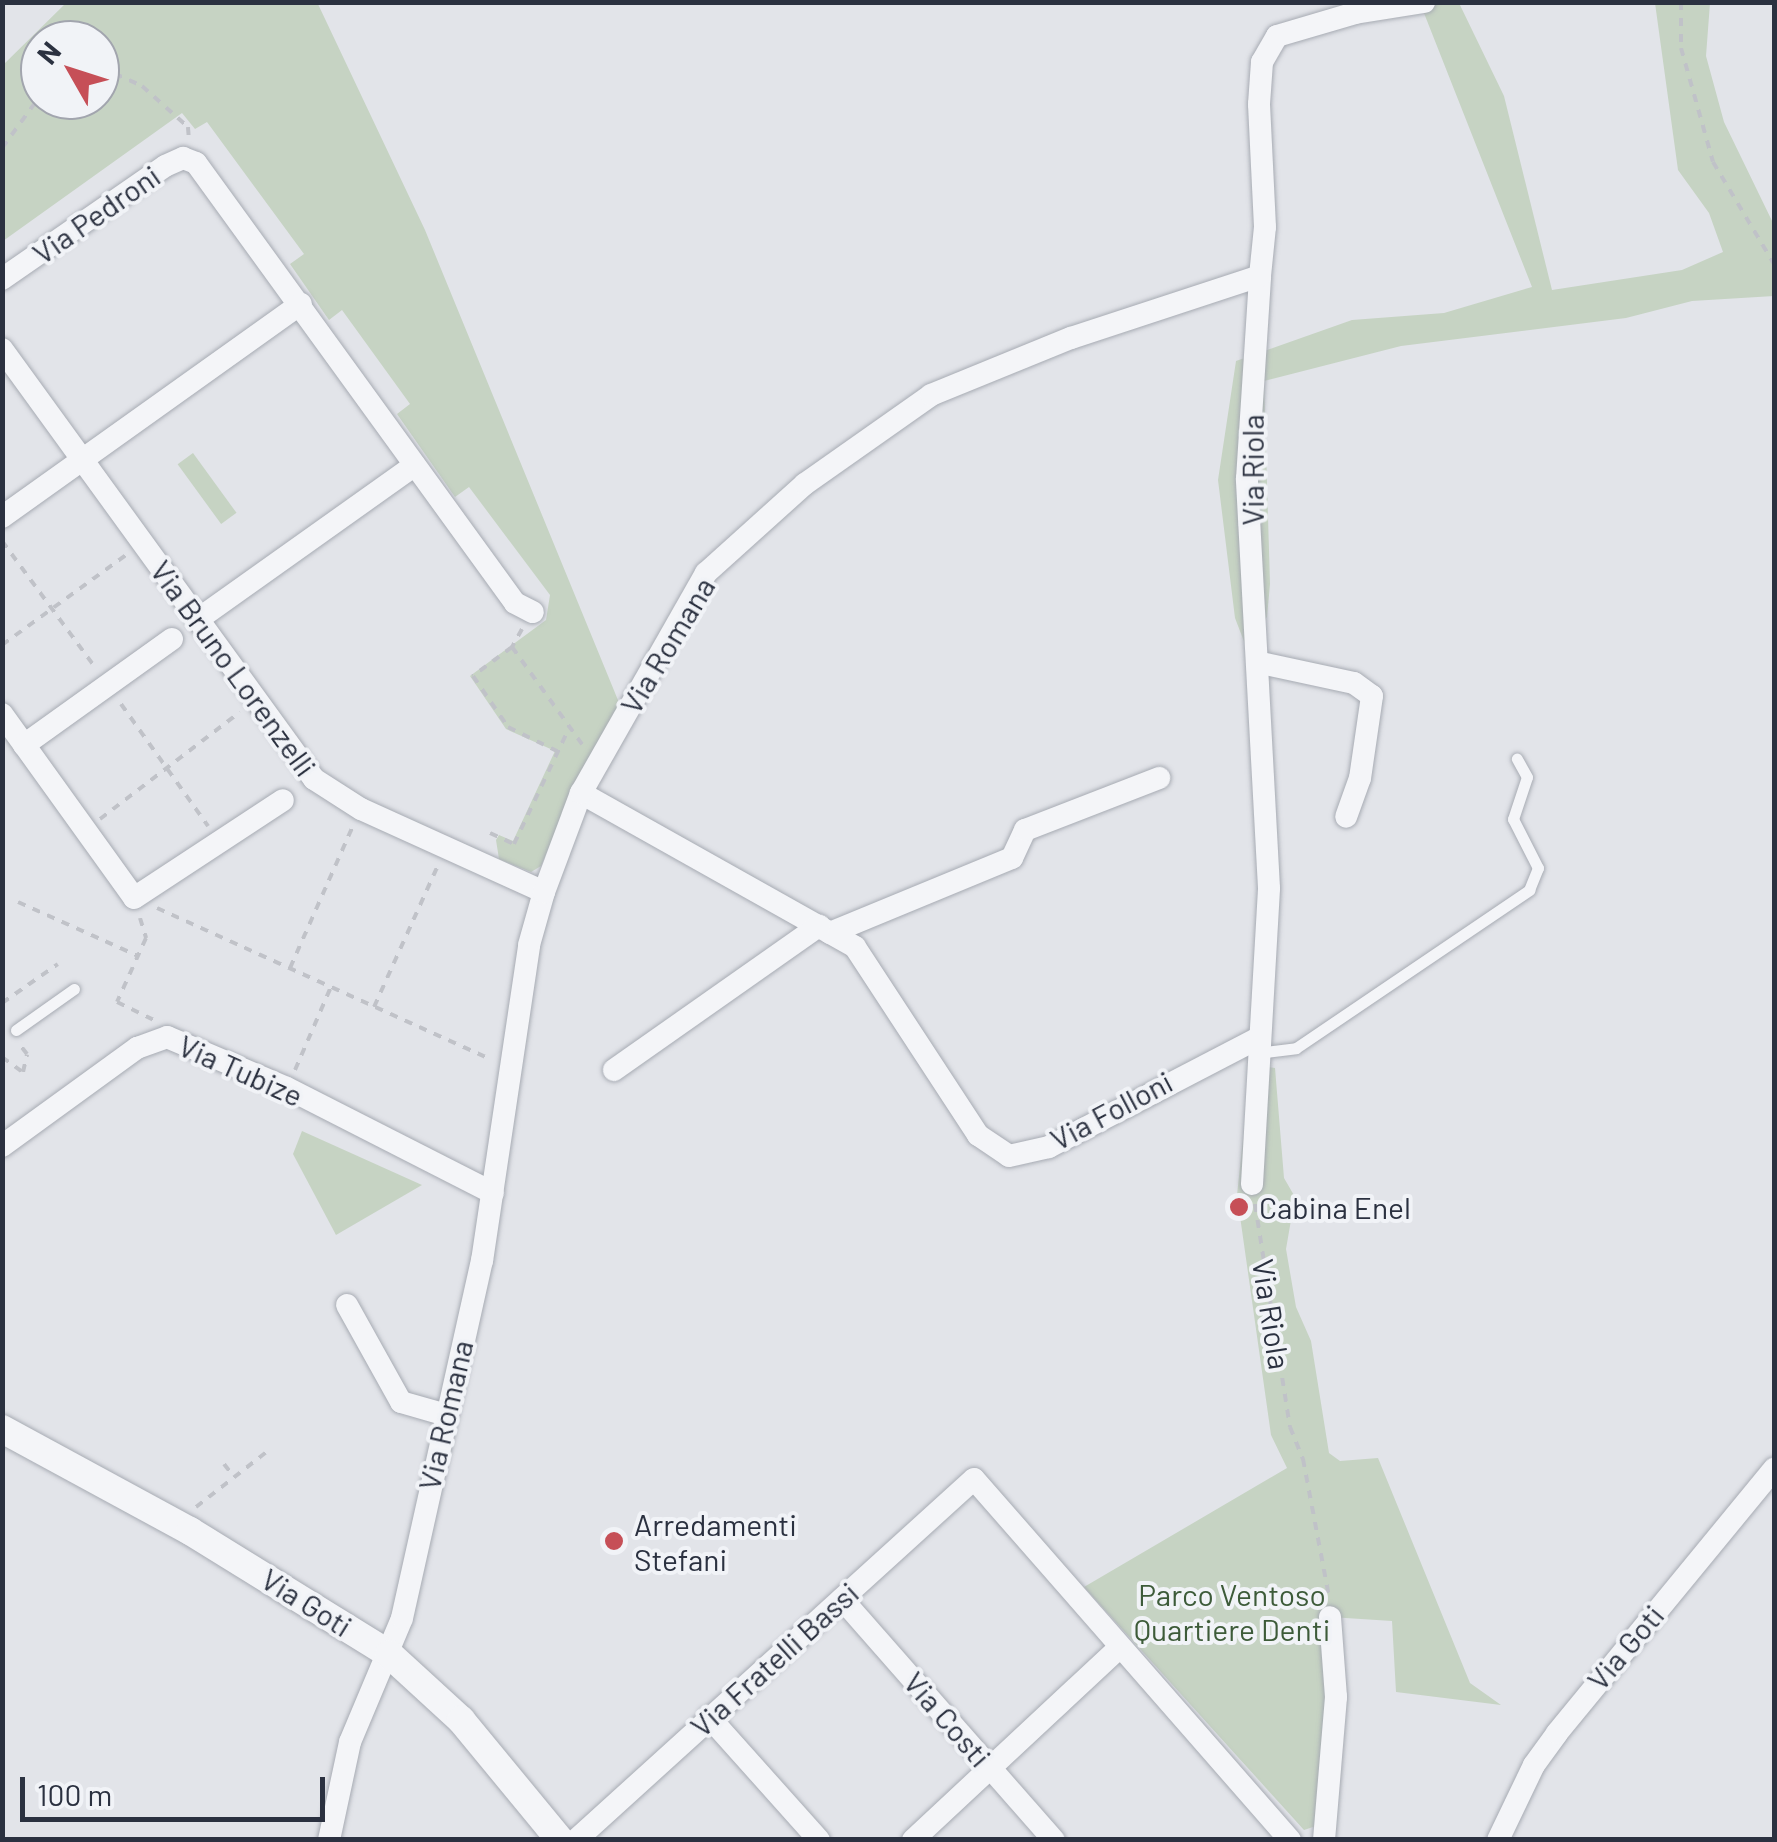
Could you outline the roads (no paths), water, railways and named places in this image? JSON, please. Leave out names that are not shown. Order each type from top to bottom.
[{"type":"street","points":[[1260,276],[1265,227],[1259,104],[1262,62],[1277,36],[1355,13],[1424,2]]},
{"type":"street","name":"Via Pedroni","points":[[2,279],[164,166],[191,160],[301,304],[515,604],[532,612]]},
{"type":"street","name":"Via Riola","points":[[1252,1184],[1269,888],[1261,663],[1247,479],[1260,276]]},
{"type":"street","name":"Via Romana","points":[[330,1840],[350,1742],[402,1618],[493,1193],[544,892],[581,793],[706,573],[805,484],[930,395],[1072,338],[1260,276]]},
{"type":"street","points":[[2,517],[301,304]]},
{"type":"street","name":"Via Bruno Lorenzelli","points":[[2,349],[314,779],[361,809],[544,892]]},
{"type":"street","points":[[197,620],[415,465]]},
{"type":"street","points":[[24,745],[172,639]]},
{"type":"street","points":[[1261,663],[1354,683],[1372,696],[1360,778],[1346,817]]},
{"type":"street","points":[[2,714],[134,898],[283,800]]},
{"type":"street","points":[[614,1070],[825,929],[1012,858],[1025,830],[1159,778]]},
{"type":"street","name":"Via Folloni","points":[[581,793],[855,947],[978,1135],[1009,1156],[1048,1147],[1258,1046]]},
{"type":"street","name":"Via Tubize","points":[[2,1146],[137,1048],[167,1037],[287,1088],[493,1193]]},
{"type":"street","points":[[346,1305],[401,1402],[444,1414]]},
{"type":"street","name":"Via Goti","points":[[2,1429],[190,1531],[389,1654],[460,1720],[560,1840]]},
{"type":"street","name":"Via Goti","points":[[1498,1840],[1534,1765],[1567,1720],[1774,1469]]},
{"type":"street","name":"Via Fratelli Bassi","points":[[576,1840],[974,1479],[1119,1648]]},
{"type":"street","name":"Via Costi","points":[[842,1598],[1054,1840]]},
{"type":"street","points":[[1324,1840],[1336,1697],[1330,1617]]},
{"type":"street","points":[[914,1840],[1119,1648],[1290,1840]]},
{"type":"street","points":[[708,1717],[818,1840]]},
{"type":"lane","points":[[1258,1046],[1296,1048],[1530,890],[1538,868],[1514,819],[1526,777],[1517,759]]},
{"type":"lane","points":[[16,1030],[74,989]]},
{"type":"place","name":"Cabina Enel","points":[[1239,1207]]},
{"type":"place","name":"Arredamenti Stefani","points":[[614,1541]]},
{"type":"park label","name":"Parco Ventoso Quartiere Denti","points":[[1232,1611]]}]
